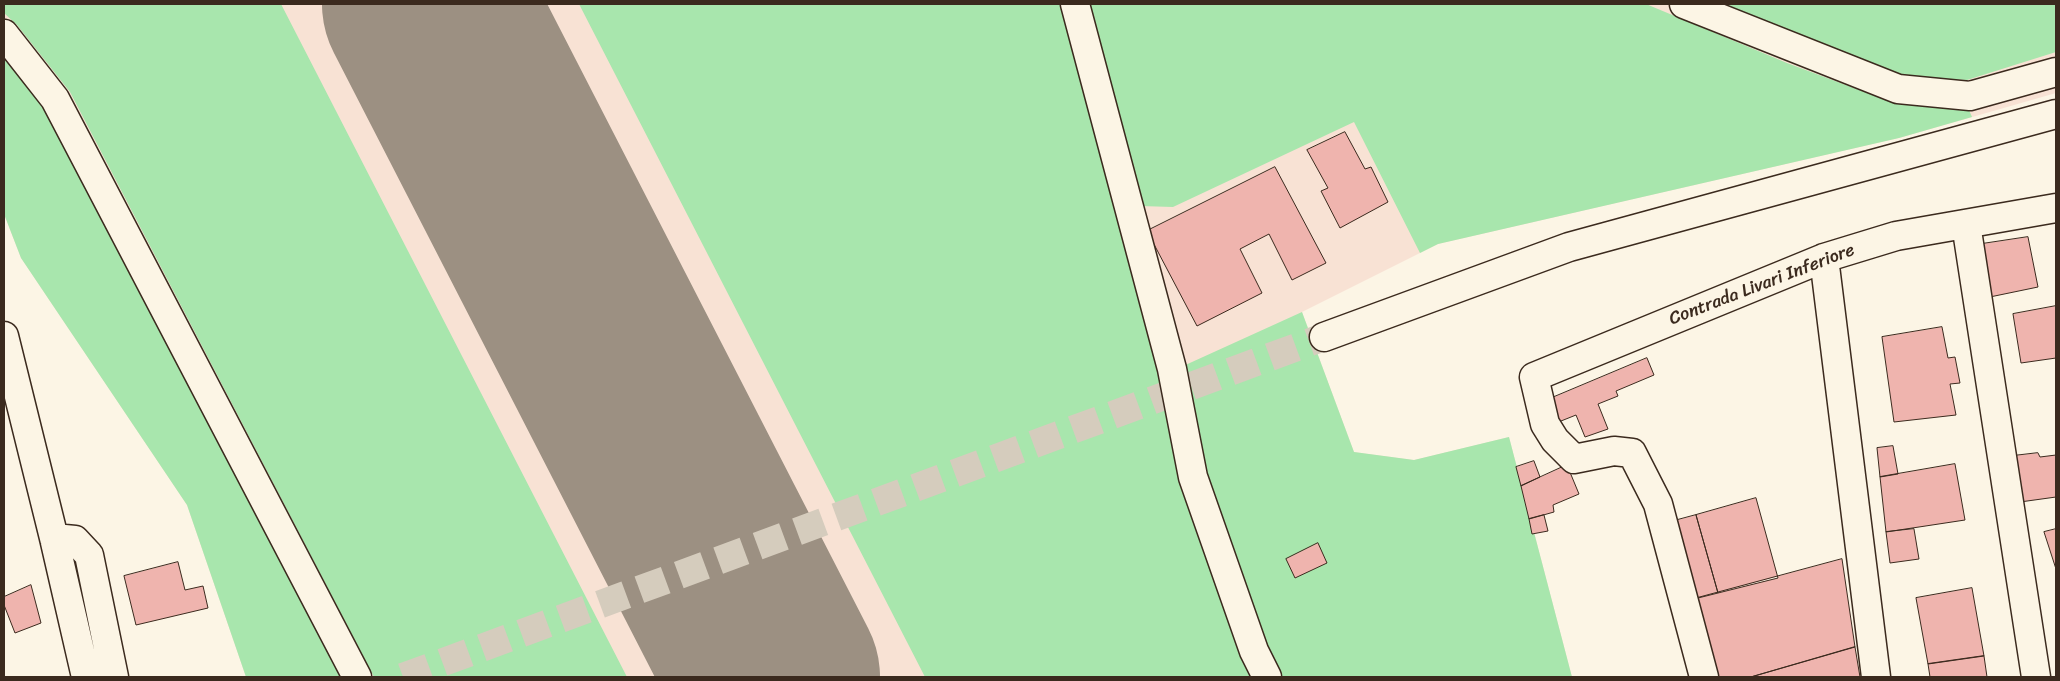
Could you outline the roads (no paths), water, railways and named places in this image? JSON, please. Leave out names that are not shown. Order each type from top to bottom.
[{"type":"street","points":[[1075,4],[1172,369],[1193,477],[1254,651],[1268,677]]},
{"type":"street","points":[[1684,4],[1898,89],[1970,96],[2056,72]]},
{"type":"street","points":[[4,34],[55,99],[357,677]]},
{"type":"street","points":[[1324,337],[1569,246],[2056,114]]},
{"type":"street","name":"Contrada Livari Inferiore","points":[[1704,677],[1658,504],[1632,453],[1614,451],[1574,460],[1555,440],[1545,424],[1534,377],[1824,258],[1896,236],[2056,208]]},
{"type":"street","points":[[1966,224],[2036,677]]},
{"type":"street","points":[[1824,258],[1876,677]]},
{"type":"street","points":[[4,336],[86,677]]},
{"type":"street","points":[[54,538],[75,540],[89,556],[114,677]]},
{"type":"tunnel","points":[[403,677],[1324,337]]}]
